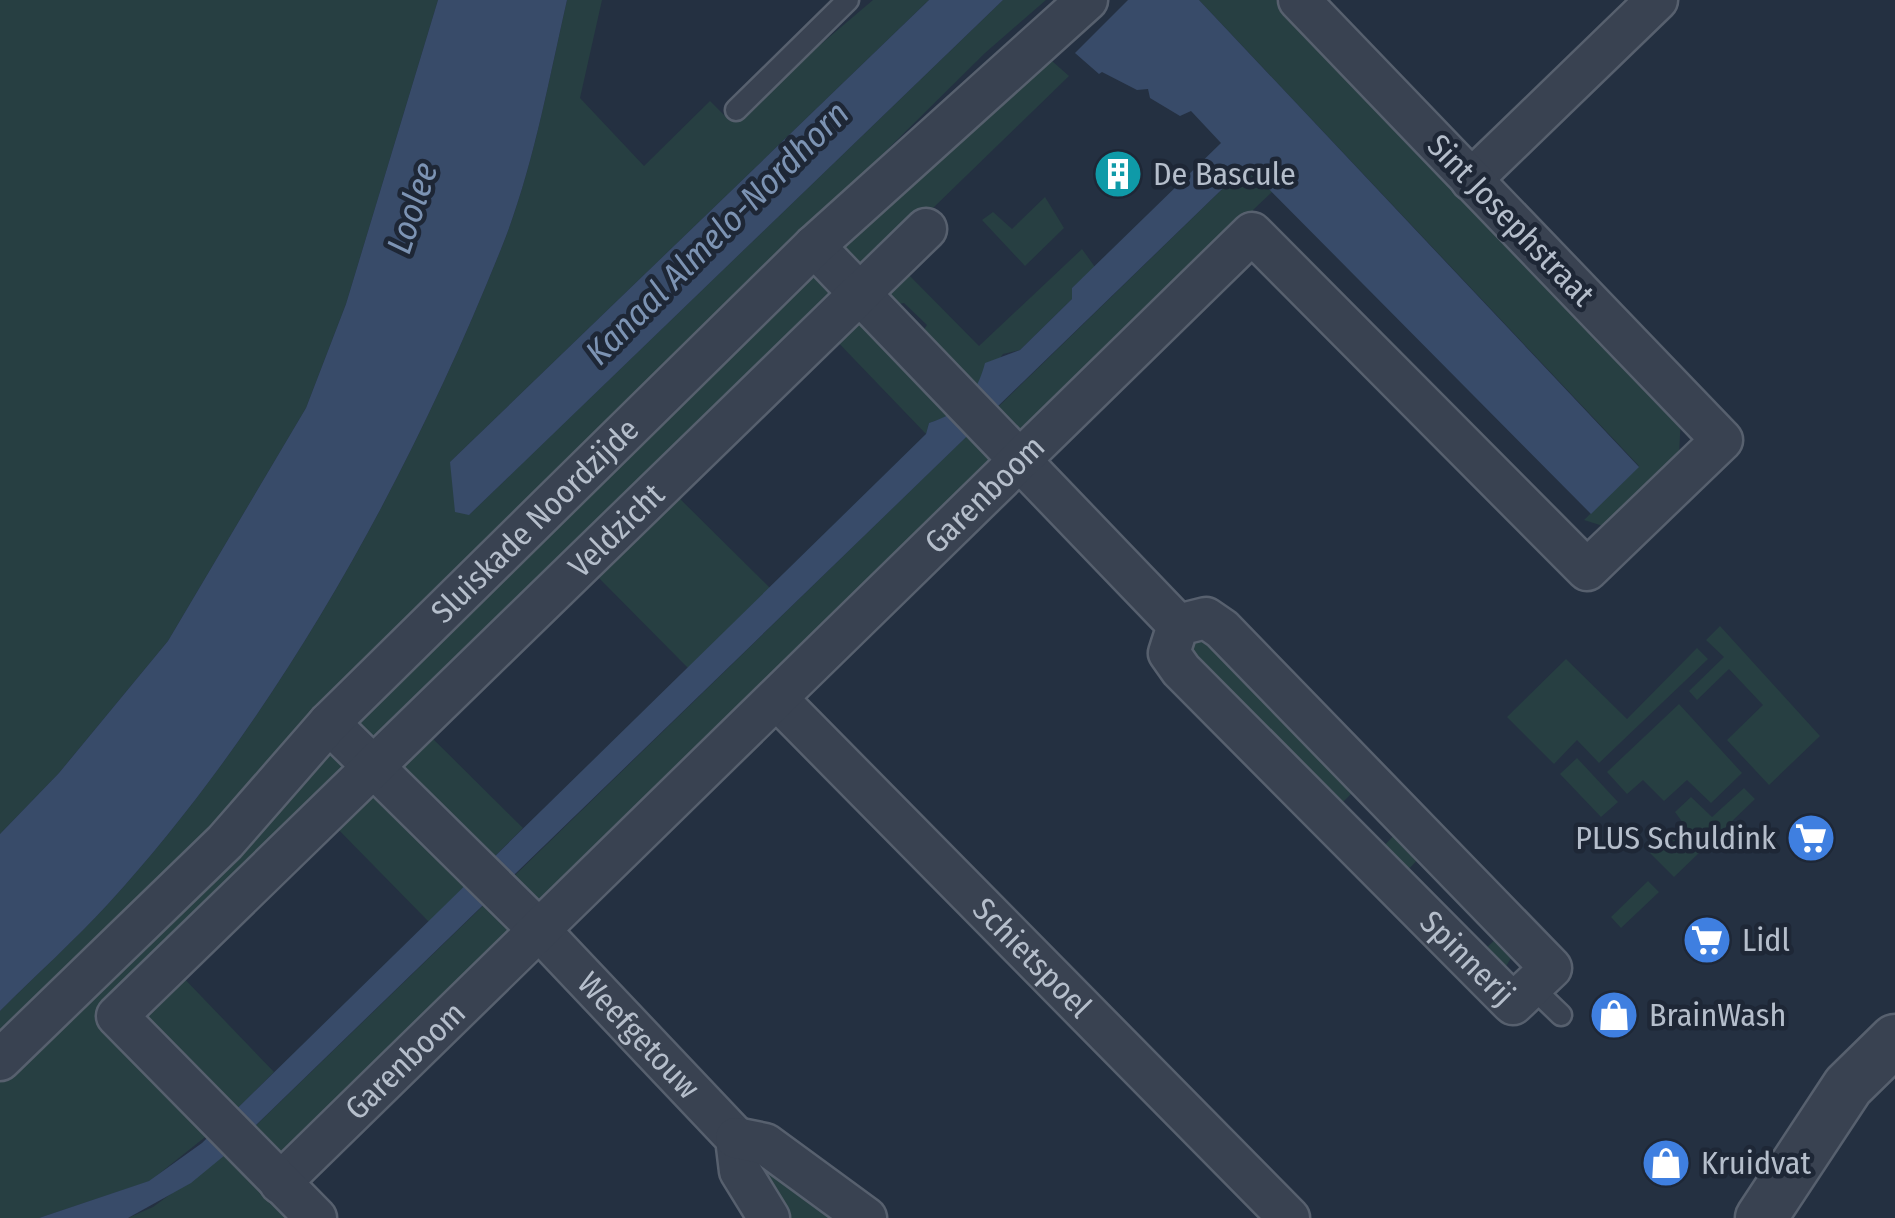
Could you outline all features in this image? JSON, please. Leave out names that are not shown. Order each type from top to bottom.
[{"type":"street","name":"Sluiskade Noordzijde","points":[[0,1060],[226,842],[328,723],[814,246],[1088,0]]},
{"type":"street","name":"Sint Josephstraat","points":[[1300,0],[1722,440]]},
{"type":"street","points":[[1471,180],[1656,0]]},
{"type":"street","name":"Veldzicht","points":[[117,1016],[926,229]]},
{"type":"street","name":"Garenboom","points":[[270,1172],[529,921],[778,700],[1011,452],[1252,234],[1587,570],[1722,440]]},
{"type":"street","points":[[814,246],[1178,625]]},
{"type":"street","name":"Spinnerij","points":[[1206,618],[1222,629],[1551,968],[1513,1004],[1182,670],[1168,652],[1178,625],[1206,618]]},
{"type":"street","name":"Schietspoel","points":[[778,700],[1289,1218]]},
{"type":"street","points":[[328,723],[529,921]]},
{"type":"street","name":"Weefgetouw","points":[[529,921],[736,1138],[765,1144],[866,1218]]},
{"type":"street","points":[[84,981],[316,1218]]},
{"type":"street","points":[[1760,1218],[1848,1086],[1895,1040]]},
{"type":"street","name":"Weefgetouw","points":[[736,1138],[740,1172],[769,1218]]},
{"type":"lane","points":[[736,110],[848,0]]},
{"type":"lane","points":[[1532,987],[1561,1015]]},
{"type":"green space","points":[[0,0],[438,0],[346,304],[306,408],[168,641],[59,773],[0,834]]},
{"type":"green space","points":[[567,0],[602,0],[580,98],[644,166],[710,101],[730,121],[873,0],[929,0],[450,462],[470,514],[1003,0],[1046,0],[985,53],[451,581],[237,808],[0,1044],[0,1011],[108,904],[228,756],[282,677],[380,509],[424,423],[501,249],[539,126]]},
{"type":"green space","points":[[1199,0],[1276,0],[1681,416],[1679,455],[1603,526],[1584,520],[1639,466]]},
{"type":"green space","points":[[1052,61],[1069,76],[932,209],[901,227],[858,269],[840,256],[844,241]]},
{"type":"green space","points":[[1246,166],[1272,192],[1253,210],[1253,215],[1025,436],[998,407]]},
{"type":"green space","points":[[1045,197],[1064,228],[1025,266],[982,220],[993,212],[1012,229]]},
{"type":"green space","points":[[1082,249],[1095,267],[1072,288],[1072,299],[1020,350],[1003,354],[978,390],[917,340],[927,325],[904,303],[893,305],[885,288],[904,270],[979,346]]},
{"type":"green space","points":[[810,270],[849,291],[112,1016],[214,1130],[150,1181],[39,1218],[0,1218],[0,1078],[346,719]]},
{"type":"green space","points":[[860,318],[952,415],[929,423],[926,434],[830,334]]},
{"type":"green space","points":[[973,430],[998,463],[540,906],[507,883]]},
{"type":"green space","points":[[673,492],[770,588],[688,668],[591,570]]},
{"type":"green space","points":[[1720,626],[1820,736],[1769,785],[1727,740],[1763,705],[1729,669],[1697,700],[1689,691],[1724,657],[1706,640]]},
{"type":"green space","points":[[1206,634],[1360,785],[1337,808],[1189,656],[1191,640]]},
{"type":"green space","points":[[1697,648],[1708,659],[1599,763],[1577,740],[1554,764],[1507,717],[1566,659],[1627,719]]},
{"type":"green space","points":[[1679,704],[1742,773],[1711,803],[1687,780],[1664,801],[1643,780],[1627,794],[1607,772]]},
{"type":"green space","points":[[424,730],[523,828],[491,860],[468,843],[400,764]]},
{"type":"green space","points":[[1577,758],[1618,802],[1601,817],[1560,774]]},
{"type":"green space","points":[[1744,788],[1755,799],[1674,877],[1650,853],[1683,823],[1675,812],[1691,797],[1712,817]]},
{"type":"green space","points":[[379,793],[448,861],[465,886],[429,922],[329,820],[357,797]]},
{"type":"green space","points":[[1399,830],[1423,854],[1405,873],[1482,952],[1501,934],[1514,953],[1505,968],[1480,958],[1379,851]]},
{"type":"green space","points":[[1648,881],[1659,892],[1621,928],[1611,917]]},
{"type":"green space","points":[[492,897],[513,927],[284,1159],[247,1134]]},
{"type":"green space","points":[[177,971],[274,1072],[236,1110],[140,1018]]},
{"type":"green space","points":[[232,1149],[299,1218],[128,1218],[153,1207]]},
{"type":"green space","points":[[755,1156],[847,1218],[779,1218]]},
{"type":"water","name":"Loolee","points":[[438,0],[567,0],[522,188],[464,336],[424,423],[333,594],[228,756],[108,904],[0,1011],[0,834],[59,773],[168,641],[306,408],[346,304]]},
{"type":"water","name":"Kanaal Almelo-Nordhorn","points":[[929,0],[1003,0],[469,515],[455,512],[450,462]]},
{"type":"water","points":[[1128,0],[1199,0],[1639,467],[1591,514],[1246,166],[225,1155],[191,1183],[128,1218],[39,1218],[149,1181],[202,1143],[926,434],[929,423],[959,408],[977,384],[985,363],[1020,350],[1072,299],[1072,288],[1221,143],[1191,111],[1180,116],[1150,98],[1148,89],[1137,90],[1102,72],[1099,74],[1075,53]]},
{"type":"place","name":"De Bascule","points":[[1118,174]]},
{"type":"place","name":"PLUS Schuldink","points":[[1811,838]]},
{"type":"place","name":"Lidl","points":[[1707,940]]},
{"type":"place","name":"BrainWash","points":[[1614,1015]]},
{"type":"place","name":"Kruidvat","points":[[1666,1163]]}]
